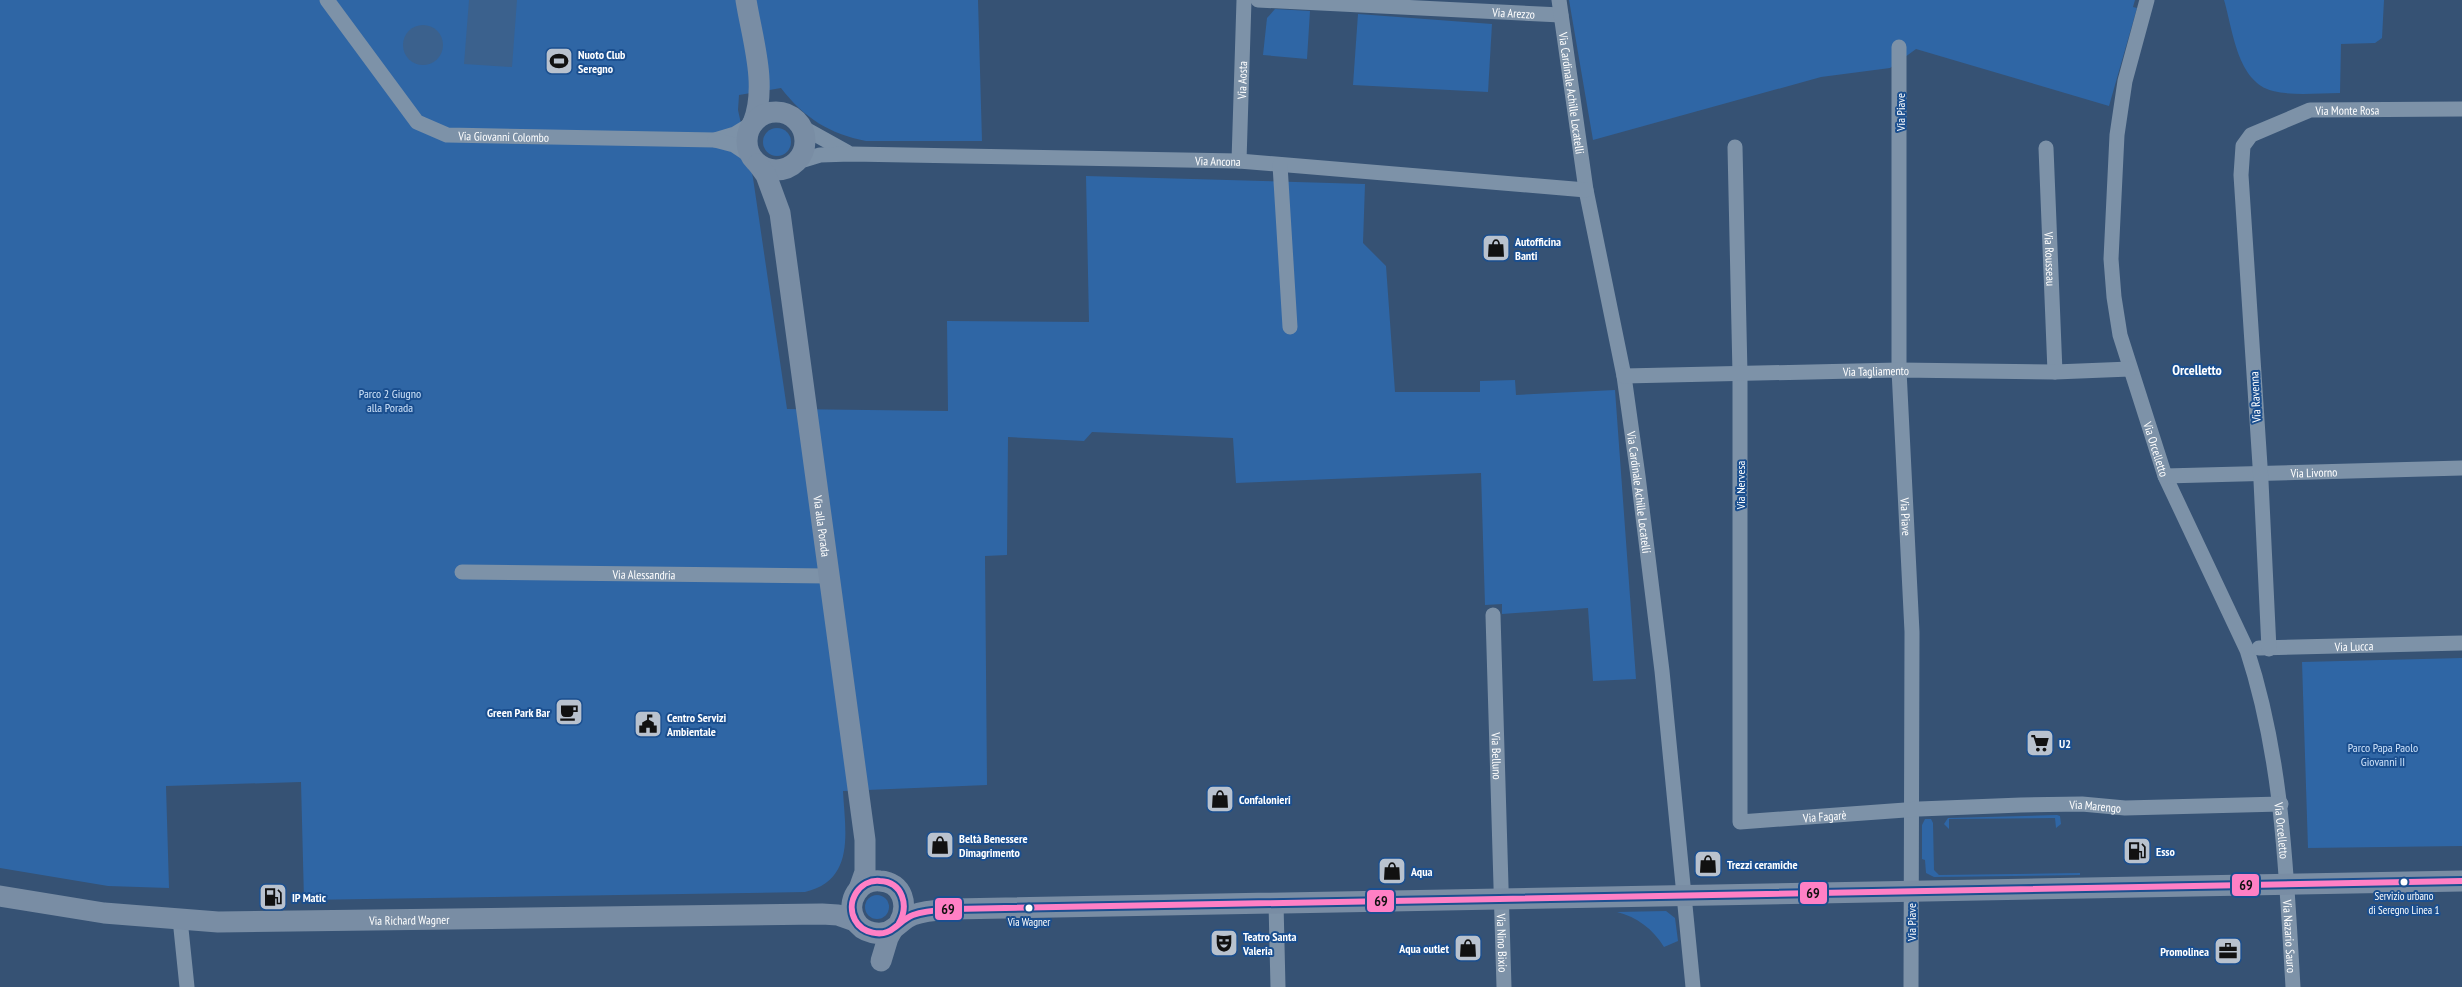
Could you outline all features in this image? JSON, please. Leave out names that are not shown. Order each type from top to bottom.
[{"type":"street","name":"Via Giovanni Colombo","points":[[327,0],[417,122],[447,135],[715,140],[734,146],[755,161]]},
{"type":"street","points":[[746,0],[757,69],[759,100],[747,140],[755,161],[774,170],[793,164],[804,148],[804,134],[757,69]]},
{"type":"street","name":"Via Aosta","points":[[1239,161],[1244,0]]},
{"type":"street","name":"Via Arezzo","points":[[1258,0],[1560,8]]},
{"type":"street","name":"Via Orcelletto","points":[[2147,0],[2125,81],[2117,136],[2111,259],[2114,297],[2120,335],[2165,476],[2247,650],[2268,729],[2281,804],[2286,885]]},
{"type":"street","name":"Via Cardinale Achille Locatelli","points":[[1560,8],[1586,190],[1624,376],[1662,671],[1693,987]]},
{"type":"street","name":"Via Piave","points":[[1899,47],[1899,370],[1912,632],[1910,810],[1912,987]]},
{"type":"street","name":"Via Monte Rosa","points":[[2243,146],[2251,136],[2267,127],[2310,110],[2462,109]]},
{"type":"street","points":[[753,123],[759,117],[772,112],[786,114],[797,122]]},
{"type":"street","name":"Via Ancona","points":[[797,122],[851,154]]},
{"type":"street","name":"Via Giovanni Colombo","points":[[715,140],[735,134],[753,123]]},
{"type":"street","name":"Via Ravenna","points":[[2243,146],[2241,175],[2269,649]]},
{"type":"street","name":"Via Nervesa","points":[[1735,148],[1740,374],[1740,822]]},
{"type":"street","name":"Via Rousseau","points":[[2046,148],[2055,372]]},
{"type":"street","name":"Via Ancona","points":[[793,164],[820,155],[851,154],[1239,161],[1586,190]]},
{"type":"street","name":"Via alla Porada","points":[[755,161],[766,175],[780,213],[865,840],[864,872],[857,892]]},
{"type":"street","name":"Via alla Porada","points":[[780,213],[784,182],[793,164]]},
{"type":"street","points":[[1280,165],[1290,328]]},
{"type":"street","name":"Via Tagliamento","points":[[1624,376],[1899,370],[2055,372],[2130,369]]},
{"type":"street","name":"Via Livorno","points":[[2165,476],[2462,468]]},
{"type":"street","name":"Via Alessandria","points":[[462,572],[828,576]]},
{"type":"street","name":"Via Belluno","points":[[1493,615],[1502,898]]},
{"type":"street","name":"Via Lucca","points":[[2247,650],[2462,643]]},
{"type":"street","name":"Via Marengo","points":[[1910,810],[2066,804],[2126,808],[2281,804]]},
{"type":"street","name":"Via Fagarè","points":[[1740,822],[1910,810]]},
{"type":"street","name":"Via alla Porada","points":[[865,840],[872,857],[896,887]]},
{"type":"street","points":[[896,887],[905,906],[888,938],[881,962],[852,904],[857,892],[875,880],[896,887],[922,903],[954,908]]},
{"type":"street","points":[[862,926],[885,933],[910,916],[954,908],[2286,885],[2462,880]]},
{"type":"street","name":"Via Nazario Sauro","points":[[2286,885],[2293,987]]},
{"type":"street","name":"Via Richard Wagner","points":[[822,914],[838,908],[857,892]]},
{"type":"street","name":"Via Richard Wagner","points":[[0,896],[104,913],[180,919],[301,922],[822,914],[838,915],[862,926]]},
{"type":"street","name":"Via Nino Bixio","points":[[1502,898],[1504,987]]},
{"type":"street","points":[[1276,902],[1278,987]]},
{"type":"street","points":[[180,919],[187,987]]},
{"type":"green space","name":"Parco 2 Giugno alla Porada","points":[[0,0],[978,0],[982,141],[866,141],[841,134],[819,123],[799,108],[781,88],[739,95],[738,110],[753,178],[787,409],[948,411],[947,321],[1089,322],[1086,176],[1365,184],[1363,243],[1386,266],[1395,392],[1480,392],[1480,381],[1515,380],[1516,395],[1615,390],[1636,679],[1593,681],[1588,608],[1502,614],[1502,604],[1485,605],[1481,473],[1236,483],[1233,438],[1092,432],[1084,441],[1008,437],[1007,555],[985,556],[987,785],[843,791],[844,852],[840,865],[833,877],[821,886],[805,892],[304,900],[301,782],[166,786],[169,888],[108,886],[0,868]]},
{"type":"green space","points":[[1569,0],[2135,0],[2133,7],[2137,8],[2109,106],[1916,49],[1890,68],[1821,77],[1593,140]]},
{"type":"green space","points":[[2224,0],[2384,0],[2382,38],[2375,43],[2341,44],[2340,93],[2281,93],[2261,86],[2251,77],[2244,66],[2234,40]]},
{"type":"green space","points":[[1275,9],[1310,11],[1307,59],[1263,55],[1267,18]]},
{"type":"green space","points":[[1358,14],[1492,24],[1488,92],[1353,85]]},
{"type":"green space","points":[[777,128],[787,132],[791,142],[787,152],[777,156],[767,152],[763,142],[767,132]]},
{"type":"green space","name":"Parco Papa Paolo Giovanni II","points":[[2462,658],[2462,846],[2308,848],[2302,662]]},
{"type":"green space","points":[[2060,816],[2061,824],[2056,828],[2055,818],[1949,819],[1949,829],[1944,824],[1948,818]]},
{"type":"green space","points":[[1925,819],[1931,819],[1933,823],[1934,870],[1939,875],[2080,873],[2080,875],[1934,877],[1926,873],[1925,860],[1922,859],[1922,825]]},
{"type":"green space","points":[[877,895],[882,896],[888,902],[888,912],[882,918],[877,919],[872,918],[866,912],[865,907],[866,902],[872,896]]},
{"type":"green space","points":[[1666,911],[1675,918],[1678,941],[1664,947],[1644,925],[1631,917],[1617,912]]},
{"type":"shaded area","points":[[469,0],[517,0],[512,67],[464,64]]},
{"type":"shaded area","points":[[427,25],[434,28],[440,34],[443,45],[442,53],[434,62],[427,65],[419,65],[412,62],[404,53],[403,41],[406,34],[415,26]]},
{"type":"transit line","name":"69","points":[[899,923],[902,916],[903,903],[899,890],[894,886],[888,882],[873,881],[861,887],[856,893],[852,906],[855,920],[867,931],[884,933],[918,913],[954,909],[2462,881]]},
{"type":"place","name":"Nuoto Club Seregno","points":[[559,61]]},
{"type":"place","name":"Autofficina Banti","points":[[1496,248]]},
{"type":"place","name":"Green Park Bar","points":[[569,712]]},
{"type":"place","name":"Centro Servizi Ambientale","points":[[648,724]]},
{"type":"place","name":"U2","points":[[2040,743]]},
{"type":"place","name":"Confalonieri","points":[[1220,799]]},
{"type":"place","name":"Beltà Benessere Dimagrimento","points":[[940,845]]},
{"type":"place","name":"Esso","points":[[2137,851]]},
{"type":"place","name":"Trezzi ceramiche","points":[[1708,864]]},
{"type":"place","name":"Aqua","points":[[1392,871]]},
{"type":"place","name":"Servizio urbano di Seregno Linea 1","points":[[2404,882]]},
{"type":"place","name":"IP Matic","points":[[273,897]]},
{"type":"place","name":"Via Wagner","points":[[1029,908]]},
{"type":"place","name":"Teatro Santa Valeria","points":[[1224,943]]},
{"type":"place","name":"Aqua outlet","points":[[1468,948]]},
{"type":"place","name":"Promolinea","points":[[2228,951]]},
{"type":"district","name":"Orcelletto","points":[[2197,370]]}]
